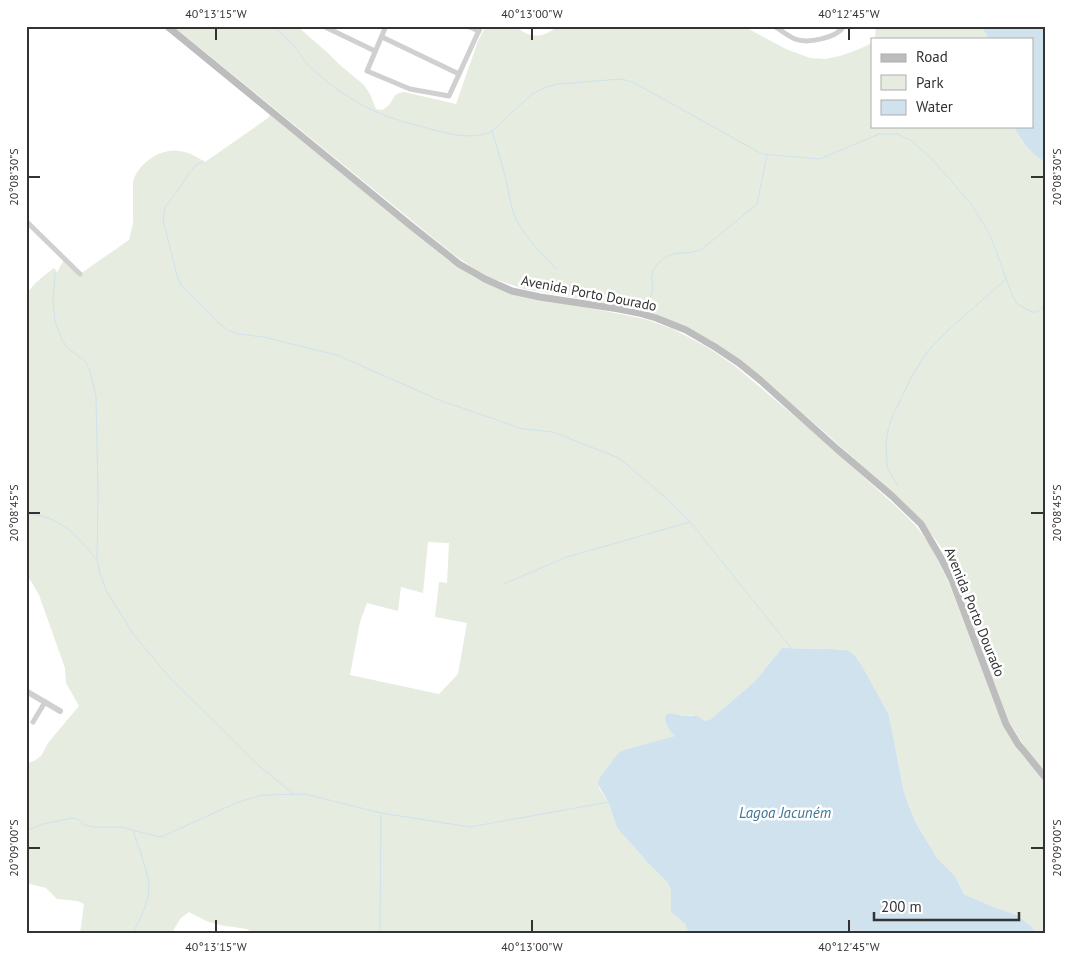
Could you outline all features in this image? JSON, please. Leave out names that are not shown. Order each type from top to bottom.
[{"type":"main road","name":"Avenida Porto Dourado","points":[[167,26],[459,264],[485,279],[512,291],[619,309],[656,318],[686,330],[715,347],[760,380],[892,496],[921,524],[942,558],[952,580],[1006,724],[1018,744],[1045,777]]},
{"type":"street","points":[[323,26],[375,52]]},
{"type":"street","points":[[386,26],[367,71],[410,88],[449,96],[480,29],[467,26]]},
{"type":"street","points":[[774,26],[796,40],[812,41],[829,37],[842,30],[844,26]]},
{"type":"street","points":[[382,37],[459,74]]},
{"type":"street","points":[[26,220],[80,274]]},
{"type":"street","points":[[27,692],[60,711]]},
{"type":"street","points":[[33,722],[45,702]]},
{"type":"green space","points":[[173,26],[297,26],[364,85],[376,109],[382,110],[389,105],[396,95],[404,92],[456,104],[478,41],[486,26],[519,26],[519,29],[534,36],[549,32],[558,26],[743,26],[786,49],[810,58],[825,59],[840,56],[871,42],[871,128],[1014,128],[1030,150],[1045,162],[1045,771],[1027,750],[1009,722],[956,580],[941,547],[922,521],[903,502],[822,430],[740,360],[711,341],[611,304],[524,289],[491,278],[453,254]]},
{"type":"green space","points":[[876,26],[980,26],[987,35],[987,38],[875,37]]},
{"type":"green space","points":[[270,115],[448,260],[472,276],[522,296],[645,319],[673,329],[707,347],[735,366],[817,435],[916,526],[934,551],[949,583],[1003,725],[1021,754],[1045,781],[1045,934],[1037,934],[1031,926],[1017,915],[964,894],[955,876],[937,858],[916,823],[904,792],[889,715],[847,650],[832,649],[782,648],[755,681],[711,719],[704,721],[692,715],[671,714],[676,736],[627,749],[615,757],[600,777],[599,788],[608,801],[617,828],[668,883],[671,891],[671,912],[685,924],[689,934],[254,934],[247,929],[206,921],[189,912],[181,918],[171,934],[80,934],[84,904],[78,901],[57,899],[46,888],[26,883],[26,764],[41,756],[48,743],[79,706],[66,683],[65,668],[39,595],[26,576],[26,295],[35,284],[54,268],[57,272],[64,260],[80,274],[129,240],[133,223],[133,182],[140,169],[151,158],[165,152],[179,151],[190,154],[205,162]],"holes":[[[428,542],[449,543],[447,583],[439,582],[435,617],[467,623],[458,674],[439,694],[350,675],[360,622],[367,603],[398,611],[401,587],[423,593]]]},
{"type":"water","points":[[980,26],[1045,26],[1045,162],[1030,150],[1014,128],[1034,128],[1034,38],[987,38],[987,35]]},
{"type":"water","name":"Lagoa Jacuném","points":[[782,648],[847,650],[855,656],[889,715],[904,792],[916,823],[937,858],[955,876],[964,894],[1017,915],[1031,926],[1037,934],[689,934],[685,924],[671,912],[671,891],[668,883],[617,828],[608,801],[598,784],[600,777],[620,752],[675,736],[666,723],[665,717],[667,714],[695,716],[704,721],[711,719],[755,681]]},
{"type":"waterway","points":[[273,26],[291,42],[309,66],[355,101],[391,118],[453,134],[476,136],[491,132],[532,94],[546,87],[557,84],[621,79],[633,82],[762,154],[820,159],[879,134],[898,134],[912,141],[932,159],[971,204],[991,237],[1017,304],[1032,312],[1037,312],[1045,303]]},
{"type":"waterway","points":[[492,131],[517,221],[530,240],[556,269]]},
{"type":"waterway","points":[[651,306],[652,275],[658,264],[674,254],[702,249],[757,204],[767,155]]},
{"type":"waterway","points":[[204,161],[195,166],[165,207],[163,220],[181,285],[216,321],[229,331],[239,334],[263,337],[337,355],[439,400],[523,429],[553,432],[619,458],[664,496],[690,522],[792,649]]},
{"type":"waterway","points":[[55,273],[53,301],[55,321],[62,340],[68,348],[85,361],[90,371],[96,396],[97,559],[107,592],[134,635],[171,679],[259,766],[294,794]]},
{"type":"waterway","points":[[898,486],[888,469],[886,444],[893,415],[912,376],[927,352],[945,333],[1006,279]]},
{"type":"waterway","points":[[26,513],[60,523],[82,542],[96,559]]},
{"type":"waterway","points":[[503,584],[567,557],[690,522]]},
{"type":"waterway","points":[[26,831],[43,824],[72,818],[78,819],[84,825],[93,827],[122,827],[161,837],[236,803],[262,795],[305,794],[381,813],[470,827],[609,802]]},
{"type":"waterway","points":[[380,934],[381,815]]},
{"type":"waterway","points":[[132,934],[141,917],[149,892],[145,866],[133,830]]}]
